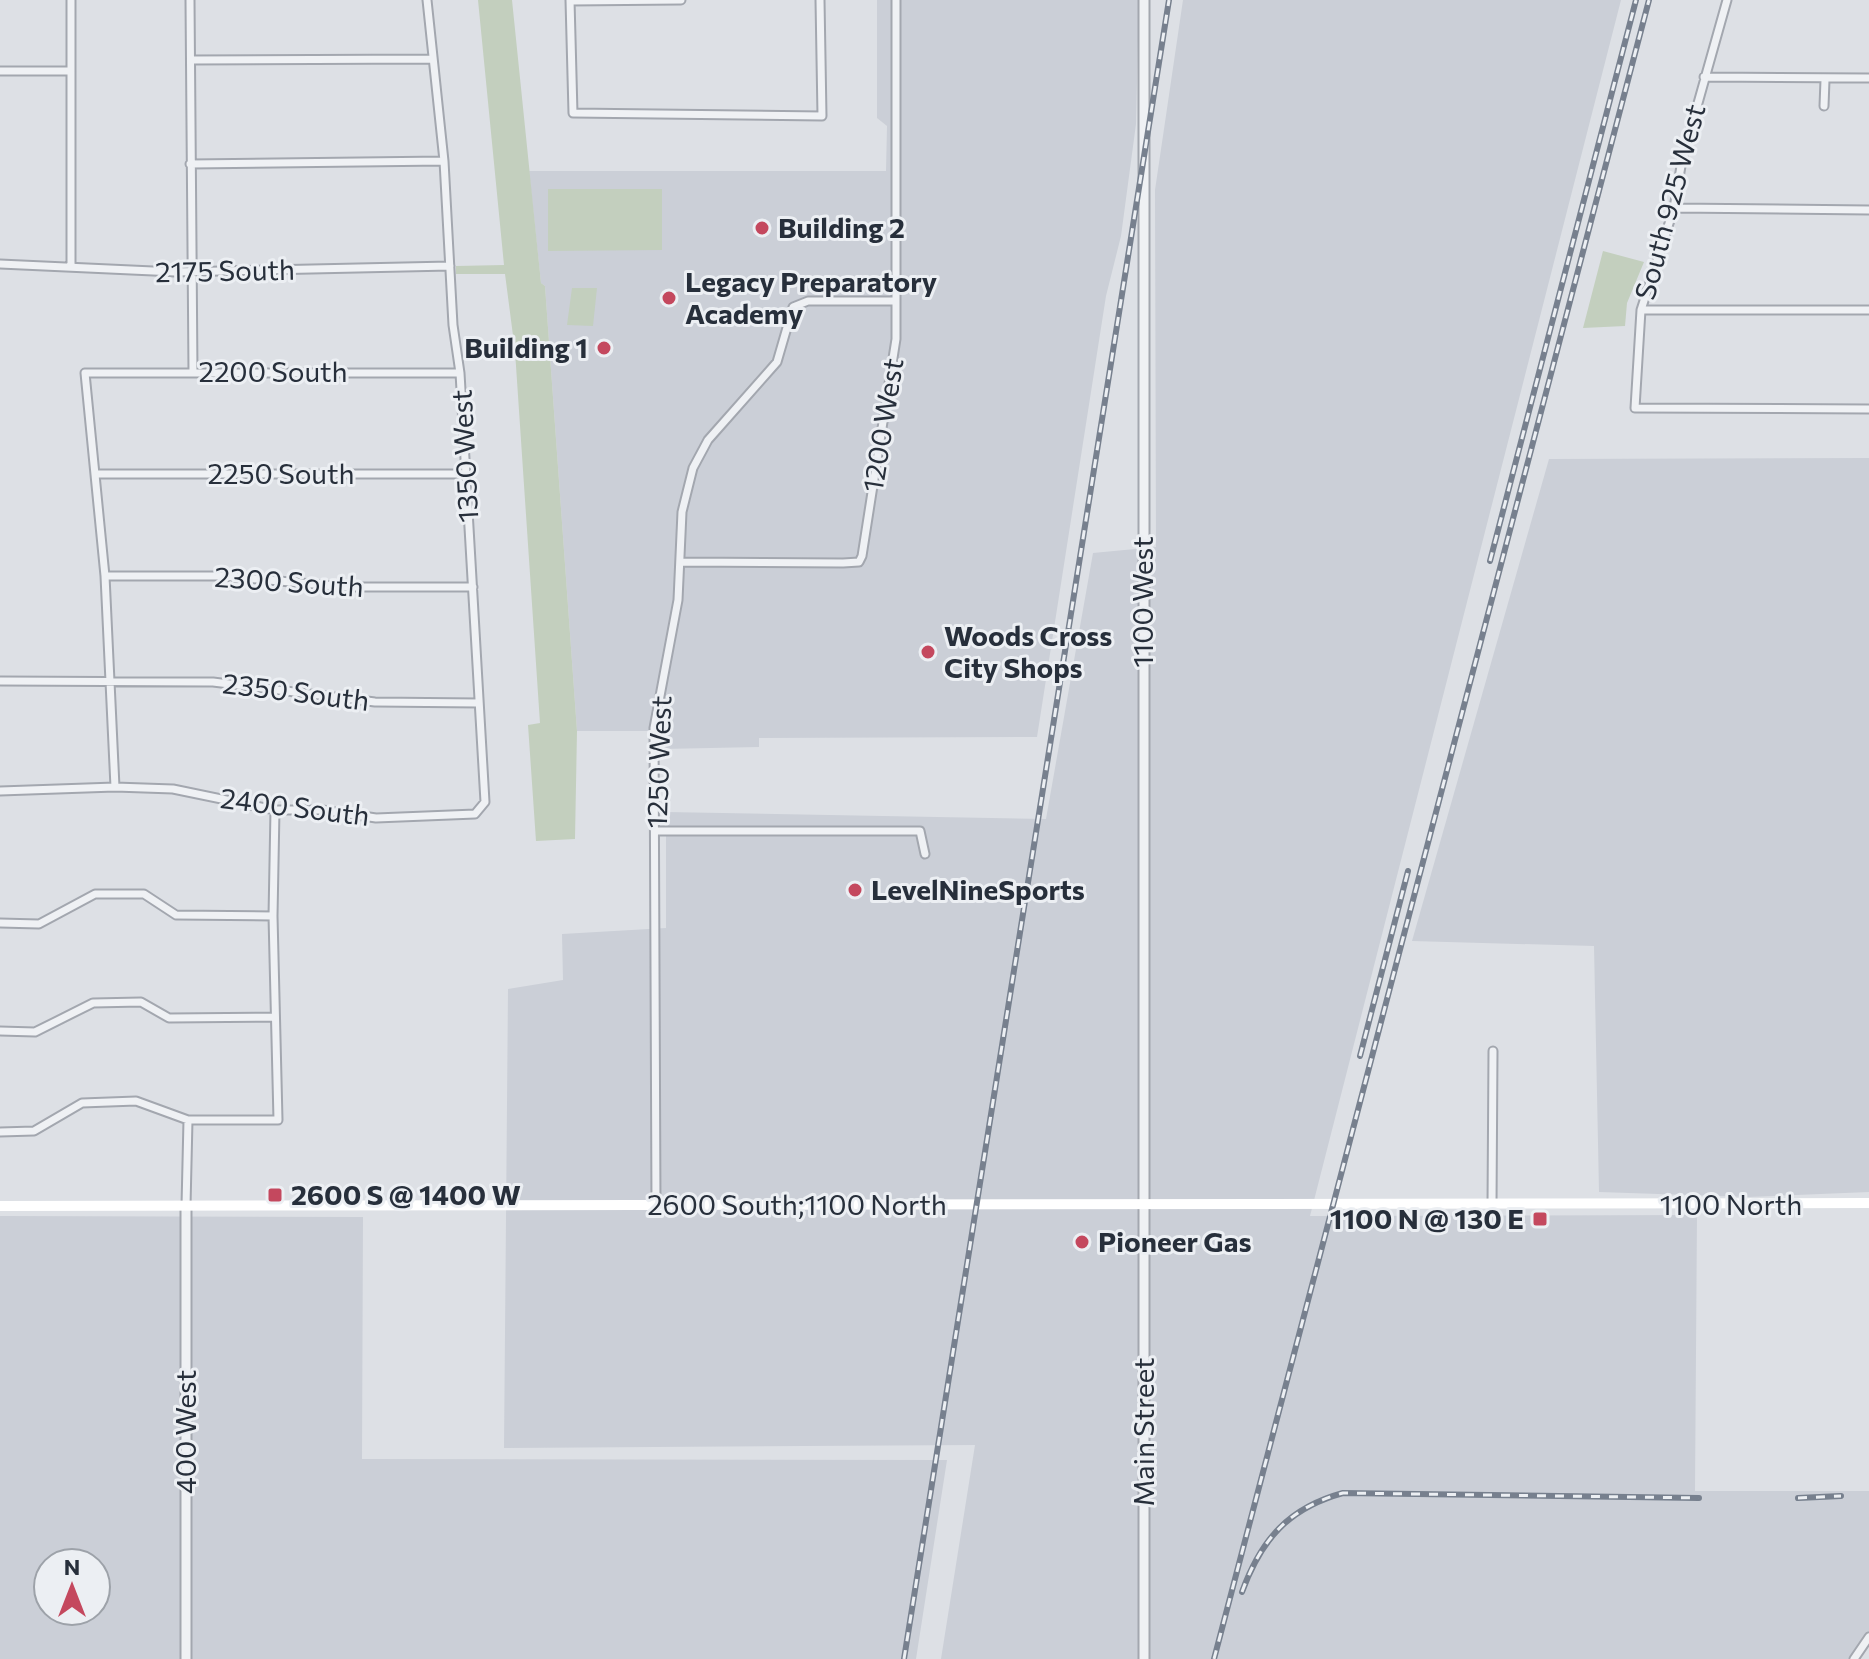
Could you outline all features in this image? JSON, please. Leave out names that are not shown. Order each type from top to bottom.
[{"type":"main road","name":"1100 North","points":[[1593,1205],[1869,1203]]},
{"type":"main road","name":"2600 South;1100 North","points":[[0,1206],[1593,1205]]},
{"type":"street","points":[[71,0],[71,264]]},
{"type":"street","points":[[190,0],[193,372]]},
{"type":"street","name":"1350 West","points":[[427,0],[444,161],[473,587],[485,802],[475,814]]},
{"type":"street","points":[[681,0],[570,0],[573,113],[822,116],[820,0]]},
{"type":"street","name":"1200 West","points":[[680,562],[859,562],[894,352],[896,0]]},
{"type":"street","name":"1100 West","points":[[1144,0],[1144,1205]]},
{"type":"street","name":"South 925 West","points":[[1727,0],[1704,77],[1674,208],[1641,310],[1635,408],[1869,409]]},
{"type":"street","points":[[191,60],[432,59]]},
{"type":"street","points":[[0,71],[71,71]]},
{"type":"street","points":[[1704,77],[1869,78]]},
{"type":"street","points":[[1824,106],[1825,80]]},
{"type":"street","points":[[190,164],[444,161]]},
{"type":"street","points":[[1674,208],[1869,210]]},
{"type":"street","name":"2175 South","points":[[0,264],[71,264],[116,272],[450,266]]},
{"type":"street","name":"1250 West","points":[[656,1205],[654,728],[678,600],[682,512],[693,468],[719,426],[773,369],[784,347],[793,307],[804,301],[896,301]]},
{"type":"street","points":[[1641,310],[1869,310]]},
{"type":"street","name":"2200 South","points":[[96,474],[85,373],[460,373]]},
{"type":"street","points":[[2,791],[115,787],[112,680],[96,474]]},
{"type":"street","name":"2250 South","points":[[96,474],[466,474]]},
{"type":"street","name":"2300 South","points":[[105,576],[222,576],[346,587],[473,587]]},
{"type":"street","name":"2350 South","points":[[0,681],[213,682],[375,702],[479,703]]},
{"type":"street","name":"2400 South","points":[[115,787],[173,789],[275,810],[322,810],[376,818],[475,814]]},
{"type":"street","points":[[0,1132],[34,1131],[82,1103],[136,1101],[188,1120],[278,1120],[273,916],[275,810]]},
{"type":"street","points":[[656,831],[920,831],[925,854]]},
{"type":"street","points":[[0,923],[39,924],[95,894],[144,894],[176,915],[273,916]]},
{"type":"street","points":[[0,1031],[35,1032],[93,1003],[141,1002],[169,1018],[275,1017]]},
{"type":"street","points":[[1492,1205],[1493,1051]]},
{"type":"street","points":[[186,1206],[188,1120]]},
{"type":"street","name":"Main Street","points":[[1144,1205],[1144,1659]]},
{"type":"street","name":"400 West","points":[[186,1206],[186,1659]]},
{"type":"street","points":[[1854,1659],[1869,1637]]},
{"type":"shaded area","points":[[877,0],[1139,0],[1136,124],[1121,236],[1106,296],[1037,737],[759,738],[759,747],[662,749],[662,731],[577,731],[545,286],[541,283],[529,171],[886,171],[887,126],[877,118]]},
{"type":"shaded area","points":[[1183,0],[1621,0],[1310,1216],[1697,1215],[1695,1491],[1869,1491],[1869,1640],[1858,1659],[941,1659],[975,1445],[504,1448],[508,989],[563,980],[562,934],[666,928],[666,812],[1046,819],[1093,553],[1156,547],[1155,190]]},
{"type":"shaded area","points":[[1869,458],[1869,1192],[1748,1197],[1599,1192],[1594,946],[1412,941],[1549,459]]},
{"type":"shaded area","points":[[0,1216],[363,1217],[362,1459],[947,1460],[916,1659],[0,1659]]},
{"type":"green space","points":[[478,0],[512,0],[541,283],[545,286],[577,731],[575,839],[536,841],[528,725],[540,723],[515,351],[505,274],[456,274],[456,266],[504,265]]},
{"type":"green space","points":[[548,189],[662,189],[662,250],[548,251]]},
{"type":"green space","points":[[1603,251],[1644,262],[1627,303],[1625,326],[1583,328]]},
{"type":"green space","points":[[572,288],[597,288],[593,326],[567,325]]},
{"type":"railway","points":[[904,1659],[1169,0]]},
{"type":"railway","points":[[1490,561],[1636,0]]},
{"type":"railway","points":[[1214,1659],[1649,0]]},
{"type":"railway","points":[[1360,1056],[1408,871]]},
{"type":"railway","points":[[1242,1592],[1258,1557],[1279,1529],[1307,1507],[1343,1493],[1699,1498]]},
{"type":"railway","points":[[1798,1498],[1841,1496]]},
{"type":"place","name":"Building 2","points":[[762,228]]},
{"type":"place","name":"Legacy Preparatory Academy","points":[[669,298]]},
{"type":"place","name":"Building 1","points":[[604,348]]},
{"type":"place","name":"Woods Cross City Shops","points":[[928,652]]},
{"type":"place","name":"LevelNineSports","points":[[855,890]]},
{"type":"place","name":"2600 S @ 1400 W","points":[[275,1195]]},
{"type":"place","name":"1100 N @ 130 E","points":[[1540,1219]]},
{"type":"place","name":"Pioneer Gas","points":[[1082,1242]]}]
